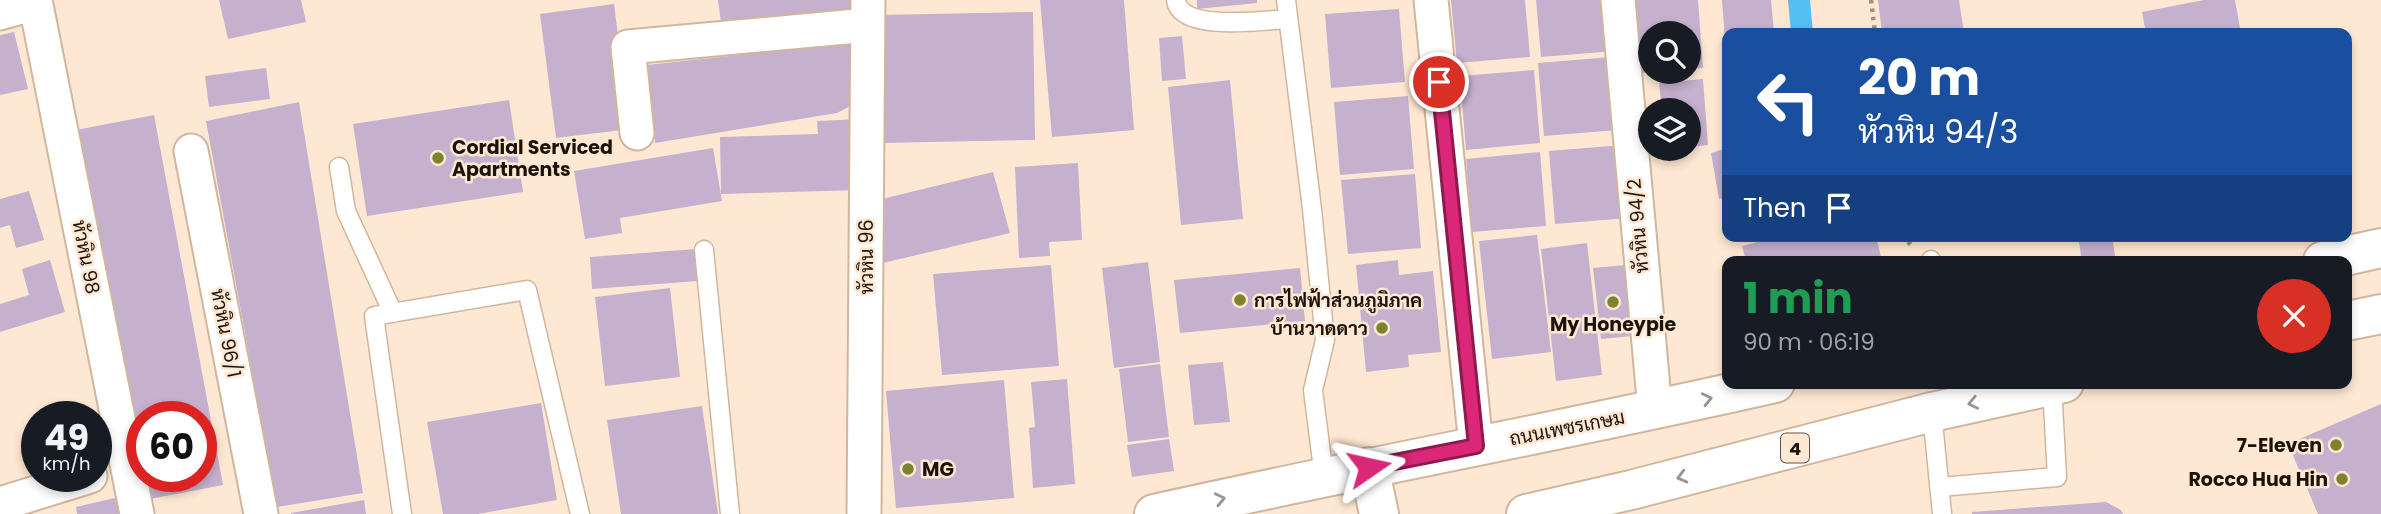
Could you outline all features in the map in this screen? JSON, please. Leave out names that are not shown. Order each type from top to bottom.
[{"type":"main road","points":[[2345,256],[2381,248]]},
{"type":"main road","points":[[2352,320],[2381,314]]},
{"type":"main road","name":"ถนนเพชรเกษม","points":[[1154,514],[1283,500],[1324,477],[1748,389]]},
{"type":"main road","name":"4","points":[[1527,514],[1633,502],[1932,412],[2039,389]]},
{"type":"main road","points":[[1369,467],[1379,514]]},
{"type":"street","points":[[1431,0],[1476,446]]},
{"type":"street","name":"หัวหิน 94/2","points":[[1618,0],[1655,410]]},
{"type":"street","points":[[0,13],[35,1]]},
{"type":"street","name":"หัวหิน 98","points":[[35,1],[126,454]]},
{"type":"street","points":[[637,133],[628,47],[868,12]]},
{"type":"street","name":"หัวหิน 96","points":[[864,514],[868,12]]},
{"type":"street","name":"หัวหิน 96/1","points":[[191,151],[261,514]]},
{"type":"street","points":[[0,503],[37,492]]},
{"type":"street","name":"หัวหิน 98","points":[[133,492],[137,514]]},
{"type":"lane","points":[[1176,0],[1177,6],[1185,14],[1213,23],[1288,19]]},
{"type":"lane","points":[[1286,0],[1325,340],[1313,390],[1324,477]]},
{"type":"lane","points":[[339,167],[346,211],[393,313]]},
{"type":"lane","points":[[704,250],[730,514]]},
{"type":"lane","points":[[402,514],[374,316],[527,290],[580,514]]},
{"type":"lane","points":[[1940,487],[2057,477],[2058,389]]},
{"type":"lane","points":[[1932,412],[1942,514]]},
{"type":"path","points":[[1871,0],[1874,28]]},
{"type":"water","points":[[1788,0],[1810,0],[1813,28],[1791,28]]},
{"type":"building","points":[[219,0],[301,0],[306,22],[228,39]]},
{"type":"building","points":[[718,0],[855,0],[855,13],[722,30]]},
{"type":"building","points":[[1040,0],[1124,0],[1134,130],[1052,137]]},
{"type":"building","points":[[1197,0],[1257,0],[1257,3],[1197,9]]},
{"type":"building","points":[[1451,0],[1525,0],[1530,57],[1457,63]]},
{"type":"building","points":[[1536,0],[1610,0],[1615,51],[1541,57]]},
{"type":"building","points":[[1628,0],[1698,0],[1700,21],[1638,21],[1638,73],[1633,74]]},
{"type":"building","points":[[1722,0],[1771,0],[1774,28],[1724,28]]},
{"type":"building","points":[[1878,0],[1959,0],[1963,28],[1881,28]]},
{"type":"building","points":[[2204,0],[2235,0],[2240,28],[2145,28],[2142,12]]},
{"type":"building","points":[[614,4],[630,129],[556,138],[540,14]]},
{"type":"building","points":[[1399,9],[1405,82],[1331,88],[1325,14]]},
{"type":"building","points":[[1033,12],[1035,140],[882,143],[879,15]]},
{"type":"building","points":[[14,32],[28,89],[0,95],[0,35]]},
{"type":"building","points":[[1182,36],[1186,79],[1162,81],[1159,38]]},
{"type":"building","points":[[860,42],[862,100],[837,113],[655,143],[647,65]]},
{"type":"building","points":[[1611,57],[1618,130],[1544,136],[1538,63]]},
{"type":"building","points":[[266,68],[270,99],[209,107],[205,76]]},
{"type":"building","points":[[1534,70],[1540,143],[1466,150],[1460,76]]},
{"type":"building","points":[[1701,79],[1708,145],[1701,146],[1701,98],[1661,98],[1659,84],[1701,84]]},
{"type":"building","points":[[1230,80],[1243,219],[1181,225],[1168,87]]},
{"type":"building","points":[[1408,96],[1414,169],[1340,175],[1334,102]]},
{"type":"building","name":"Cordial Serviced Apartments","points":[[509,100],[523,192],[367,216],[353,124]]},
{"type":"building","points":[[299,102],[363,493],[277,507],[206,121]]},
{"type":"building","points":[[154,115],[207,401],[128,401],[76,130]]},
{"type":"building","points":[[860,119],[862,190],[721,194],[720,137],[818,134],[817,121]]},
{"type":"building","points":[[1623,145],[1629,218],[1555,224],[1549,151]]},
{"type":"building","points":[[713,148],[722,201],[620,218],[622,233],[585,239],[574,171]]},
{"type":"building","points":[[1722,150],[1722,198],[1719,199],[1711,153]]},
{"type":"building","points":[[1540,152],[1546,226],[1472,232],[1466,159]]},
{"type":"building","points":[[1078,163],[1082,240],[1049,242],[1050,256],[1019,258],[1015,167]]},
{"type":"building","points":[[993,172],[1010,233],[883,263],[882,199]]},
{"type":"building","points":[[1415,174],[1421,248],[1348,254],[1341,180]]},
{"type":"building","points":[[29,191],[44,240],[16,248],[10,225],[0,228],[0,199]]},
{"type":"building","points":[[1537,235],[1551,352],[1492,359],[1479,241]]},
{"type":"building","points":[[1758,242],[1877,242],[1881,256],[1745,256],[1742,246]]},
{"type":"building","points":[[2079,242],[2113,242],[2115,256],[2081,256]]},
{"type":"building","points":[[1587,243],[1602,375],[1556,381],[1541,249]]},
{"type":"building","points":[[696,249],[698,281],[592,289],[590,257]]},
{"type":"building","points":[[50,260],[65,312],[0,332],[0,304],[29,295],[22,269]]},
{"type":"building","points":[[1398,260],[1399,275],[1433,271],[1441,352],[1408,355],[1409,367],[1366,372],[1356,265]]},
{"type":"building","points":[[1148,262],[1160,362],[1114,368],[1102,268]]},
{"type":"building","points":[[1051,265],[1059,366],[942,375],[933,274]]},
{"type":"building","name":"My Honeypie","points":[[1625,265],[1632,336],[1601,339],[1593,268]]},
{"type":"building","name":"การไฟฟ้าส่วนภูมิภาค","points":[[1300,268],[1305,321],[1180,333],[1174,280]]},
{"type":"building","points":[[670,288],[680,377],[605,386],[595,297]]},
{"type":"building","points":[[1223,362],[1230,422],[1194,425],[1188,365]]},
{"type":"building","points":[[1160,364],[1169,437],[1128,442],[1119,369]]},
{"type":"building","points":[[1067,379],[1075,484],[1033,488],[1029,428],[1035,427],[1031,382]]},
{"type":"building","points":[[1004,380],[1014,498],[896,508],[886,391]]},
{"type":"building","points":[[541,403],[557,500],[478,514],[443,514],[427,422]]},
{"type":"building","name":"Rocco Hua Hin","points":[[2381,404],[2381,514],[2318,514],[2288,444]]},
{"type":"building","points":[[702,406],[718,514],[621,514],[607,420]]},
{"type":"building","points":[[1169,439],[1174,471],[1132,477],[1127,445]]},
{"type":"building","points":[[217,453],[223,485],[217,486]]},
{"type":"building","points":[[144,492],[187,492],[145,500]]},
{"type":"building","points":[[119,497],[123,514],[77,514],[76,507]]},
{"type":"building","points":[[364,500],[366,514],[291,514],[291,513]]},
{"type":"building","points":[[2106,502],[2121,510],[2123,514],[1972,514],[1972,512]]},
{"type":"place","name":"Cordial Serviced Apartments","points":[[438,158]]},
{"type":"place","name":"การไฟฟ้าส่วนภูมิภาค","points":[[1240,300]]},
{"type":"place","name":"My Honeypie","points":[[1613,302]]},
{"type":"place","name":"บ้านวาดดาว","points":[[1382,328]]},
{"type":"place","name":"7-Eleven","points":[[2336,445]]},
{"type":"place","name":"MG","points":[[908,469]]},
{"type":"place","name":"Rocco Hua Hin","points":[[2342,479]]},
{"type":"route","points":[[1369,467],[1476,446],[1439,82]]}]
